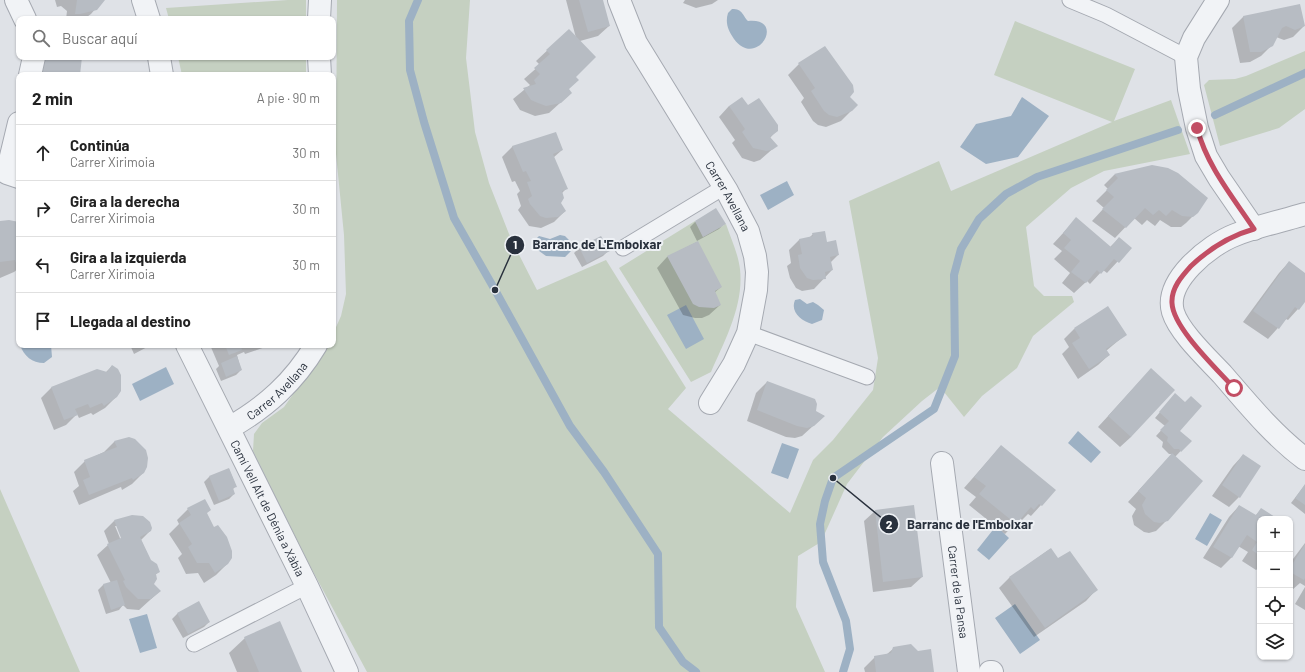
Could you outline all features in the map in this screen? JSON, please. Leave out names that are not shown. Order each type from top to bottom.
[{"type":"street","points":[[16,0],[24,16]]},
{"type":"street","points":[[143,0],[148,16]]},
{"type":"street","points":[[319,16],[320,0]]},
{"type":"street","name":"Carrer Avellana","points":[[619,0],[636,43],[724,187],[748,231],[755,256],[757,272],[756,290],[748,333],[734,364],[710,403]]},
{"type":"street","points":[[1218,0],[1194,38],[1186,58],[1189,89],[1197,128],[1206,156],[1219,178],[1254,229]]},
{"type":"street","points":[[31,72],[33,60]]},
{"type":"street","points":[[160,60],[162,72]]},
{"type":"street","points":[[319,60],[320,72]]},
{"type":"street","points":[[9,174],[16,138]]},
{"type":"street","points":[[1305,214],[1234,235],[1214,246],[1181,277],[1172,294],[1171,302],[1173,313],[1192,341],[1265,424],[1281,440],[1305,459]]},
{"type":"street","name":"Camí Vell Alt de Dénia a Xàbia","points":[[189,348],[307,586],[347,672]]},
{"type":"street","name":"Carrer Avellana","points":[[229,428],[264,407],[296,374],[314,348]]},
{"type":"street","name":"Carrer de la Pansa","points":[[942,463],[969,672]]},
{"type":"lane","points":[[1070,0],[1106,15],[1186,58]]},
{"type":"lane","points":[[624,248],[724,187]]},
{"type":"lane","points":[[748,333],[867,377]]},
{"type":"lane","points":[[194,644],[307,586]]},
{"type":"green space","points":[[306,0],[306,16],[168,16],[166,8]]},
{"type":"green space","points":[[337,0],[470,0],[466,58],[475,132],[489,183],[511,239],[537,290],[606,260],[686,388],[668,409],[790,513],[813,460],[833,440],[873,390],[878,358],[849,201],[939,161],[951,191],[1112,122],[994,75],[1015,21],[1135,69],[1114,121],[1171,100],[1190,154],[1104,171],[1071,188],[1026,227],[1034,286],[1044,296],[1072,296],[1074,302],[1033,336],[1017,368],[982,396],[964,417],[940,387],[922,401],[883,437],[847,484],[821,542],[798,556],[796,607],[825,672],[367,672],[309,564],[253,451],[254,434],[262,423],[284,407],[326,348],[336,348],[336,327],[341,316],[346,294],[344,235],[336,154]]},
{"type":"green space","points":[[1305,51],[1305,109],[1279,128],[1220,146],[1204,85],[1209,80],[1235,79],[1246,76]]},
{"type":"green space","points":[[179,60],[306,60],[306,72],[181,72]]},
{"type":"green space","points":[[695,221],[703,237],[726,224],[738,257],[740,282],[739,296],[732,322],[711,372],[691,382],[619,268]]},
{"type":"green space","points":[[0,489],[80,672],[0,672]]},
{"type":"water","points":[[732,9],[740,11],[748,21],[760,22],[766,26],[767,33],[759,46],[751,49],[743,47],[734,39],[727,23],[728,13]]},
{"type":"water","points":[[1022,97],[1049,116],[1018,157],[986,164],[960,147],[976,124],[1011,116]]},
{"type":"water","points":[[787,181],[794,195],[768,210],[760,195]]},
{"type":"water","points":[[560,235],[565,236],[571,242],[571,251],[565,257],[546,256],[535,248],[535,240],[539,236],[550,239]]},
{"type":"water","points":[[800,299],[807,304],[813,302],[824,310],[822,320],[812,324],[800,318],[795,312],[794,304],[795,300]]},
{"type":"water","points":[[686,305],[704,339],[686,349],[667,315]]},
{"type":"water","points":[[22,348],[51,348],[52,357],[44,363],[40,363],[26,356]]},
{"type":"water","points":[[166,367],[174,384],[140,401],[132,384]]},
{"type":"water","points":[[1078,431],[1101,452],[1091,463],[1068,443]]},
{"type":"water","points":[[782,443],[799,449],[788,479],[771,473]]},
{"type":"water","points":[[1210,513],[1222,520],[1207,546],[1195,539]]},
{"type":"water","points":[[996,526],[1009,538],[989,560],[977,550]]},
{"type":"water","points":[[1015,604],[1040,640],[1020,654],[995,618]]},
{"type":"water","points":[[147,614],[157,648],[140,653],[129,619]]},
{"type":"building","points":[[77,0],[105,0],[97,10],[75,14]]},
{"type":"building","points":[[579,0],[603,0],[610,26],[588,32]]},
{"type":"building","points":[[1300,4],[1305,26],[1295,30],[1286,26],[1282,28],[1273,46],[1261,52],[1250,52],[1243,16]]},
{"type":"building","points":[[569,29],[596,57],[576,77],[579,80],[569,89],[572,93],[561,103],[546,106],[531,100],[523,88],[536,84],[534,80],[540,74],[534,68],[550,54],[546,50]]},
{"type":"building","points":[[825,46],[853,85],[854,92],[850,97],[858,105],[852,111],[837,117],[829,115],[824,111],[811,91],[815,88],[798,63]]},
{"type":"building","points":[[43,60],[82,60],[80,72],[41,72]]},
{"type":"building","points":[[742,97],[748,105],[759,98],[778,125],[778,131],[770,137],[778,146],[772,150],[766,151],[753,148],[742,132],[745,129],[729,106]]},
{"type":"building","points":[[556,132],[563,150],[553,154],[568,189],[562,191],[564,198],[561,203],[566,211],[558,217],[546,218],[540,216],[530,204],[528,199],[532,196],[527,182],[531,181],[526,171],[523,172],[512,146]]},
{"type":"building","points":[[1152,165],[1168,168],[1178,173],[1208,198],[1198,213],[1193,217],[1182,216],[1172,210],[1166,216],[1159,210],[1153,215],[1145,208],[1126,228],[1102,209],[1114,197],[1106,190],[1118,178],[1114,174]]},
{"type":"building","points":[[716,208],[726,224],[703,237],[695,221]]},
{"type":"building","points":[[1076,217],[1111,247],[1119,237],[1132,248],[1119,263],[1114,259],[1101,274],[1097,270],[1086,283],[1071,272],[1080,261],[1064,248],[1071,240],[1063,233]]},
{"type":"building","points":[[9,220],[16,221],[16,263],[15,260],[0,262],[0,221]]},
{"type":"building","points":[[825,231],[827,242],[836,240],[839,255],[830,257],[833,270],[825,272],[826,279],[813,280],[807,278],[800,268],[798,255],[802,254],[799,239],[813,236],[812,233]]},
{"type":"building","points":[[601,236],[610,251],[587,263],[579,247]]},
{"type":"building","points":[[698,241],[722,287],[715,291],[721,305],[714,308],[699,307],[693,304],[667,256]]},
{"type":"building","points":[[1289,261],[1305,273],[1305,302],[1299,310],[1295,307],[1279,329],[1253,311]]},
{"type":"building","points":[[1108,306],[1127,335],[1106,349],[1110,355],[1089,369],[1072,343],[1080,338],[1074,328]]},
{"type":"building","points":[[226,348],[241,348],[242,350],[229,355]]},
{"type":"building","points":[[237,356],[242,370],[226,377],[221,363]]},
{"type":"building","points":[[112,365],[118,369],[121,375],[121,391],[117,397],[104,406],[102,403],[90,408],[88,404],[75,409],[78,415],[64,420],[51,387],[97,369],[107,372]]},
{"type":"building","points":[[1151,368],[1175,390],[1131,437],[1108,416]]},
{"type":"building","points":[[767,381],[815,399],[817,404],[816,411],[825,416],[814,426],[807,428],[797,426],[757,410]]},
{"type":"building","points":[[1175,393],[1185,402],[1191,396],[1202,406],[1180,431],[1192,441],[1181,452],[1179,449],[1174,449],[1167,441],[1168,437],[1160,430],[1169,421],[1159,412]]},
{"type":"building","points":[[129,437],[135,439],[146,450],[148,458],[147,467],[144,473],[133,480],[132,478],[89,495],[83,480],[90,477],[84,460],[117,447],[114,441]]},
{"type":"building","points":[[1001,445],[1056,490],[1042,506],[1039,504],[1034,510],[1031,507],[1016,524],[979,494],[986,486],[974,477]]},
{"type":"building","points":[[1172,453],[1203,481],[1168,521],[1160,523],[1154,522],[1145,514],[1142,505],[1146,498],[1138,491]]},
{"type":"building","points":[[1243,454],[1261,466],[1240,498],[1222,485]]},
{"type":"building","points":[[229,468],[237,487],[233,488],[235,494],[219,501],[209,476]]},
{"type":"building","points":[[1305,484],[1305,505],[1295,498]]},
{"type":"building","points":[[205,499],[211,510],[207,513],[214,527],[218,525],[227,537],[232,551],[232,558],[228,564],[215,573],[209,563],[197,563],[188,547],[192,544],[179,523],[191,515],[187,508]]},
{"type":"building","points":[[914,505],[923,577],[883,582],[875,510]]},
{"type":"building","points":[[1239,505],[1256,515],[1261,508],[1273,516],[1257,516],[1257,542],[1247,535],[1232,558],[1213,547]]},
{"type":"building","points":[[132,515],[143,516],[150,522],[152,528],[151,531],[140,537],[151,560],[157,564],[160,572],[156,574],[157,579],[154,584],[161,591],[151,599],[138,599],[126,587],[123,581],[125,580],[107,544],[121,538],[114,520]]},
{"type":"building","points":[[1257,542],[1257,554],[1252,550]]},
{"type":"building","points":[[1305,544],[1304,580],[1293,574],[1293,563]]},
{"type":"building","points":[[1051,548],[1058,558],[1070,551],[1098,590],[1045,628],[1009,577]]},
{"type":"building","points":[[117,580],[125,605],[111,610],[103,584]]},
{"type":"building","points":[[199,601],[210,622],[188,634],[177,613]]},
{"type":"building","points":[[280,621],[302,672],[259,672],[244,637]]},
{"type":"building","points":[[911,644],[918,651],[931,649],[934,672],[876,672],[874,656],[891,653],[893,647]]},
{"type":"waterway","points":[[418,0],[409,21],[410,70],[424,122],[454,218],[570,426],[604,472],[658,554],[659,627],[683,662],[696,672]]},
{"type":"waterway","points":[[1215,115],[1305,73]]},
{"type":"waterway","points":[[843,672],[850,649],[846,621],[823,562],[820,524],[825,501],[833,478],[934,409],[955,356],[954,275],[961,249],[979,219],[1006,194],[1037,177],[1178,130]]},
{"type":"place","name":"Barranc de L'Emboixar","points":[[495,290]]},
{"type":"place","name":"Barranc de l'Emboixar","points":[[833,478]]},
{"type":"route","points":[[1197,128],[1206,156],[1219,178],[1254,229],[1234,235],[1214,246],[1201,257],[1181,277],[1172,294],[1171,302],[1173,313],[1178,322],[1192,341],[1234,388]]}]
